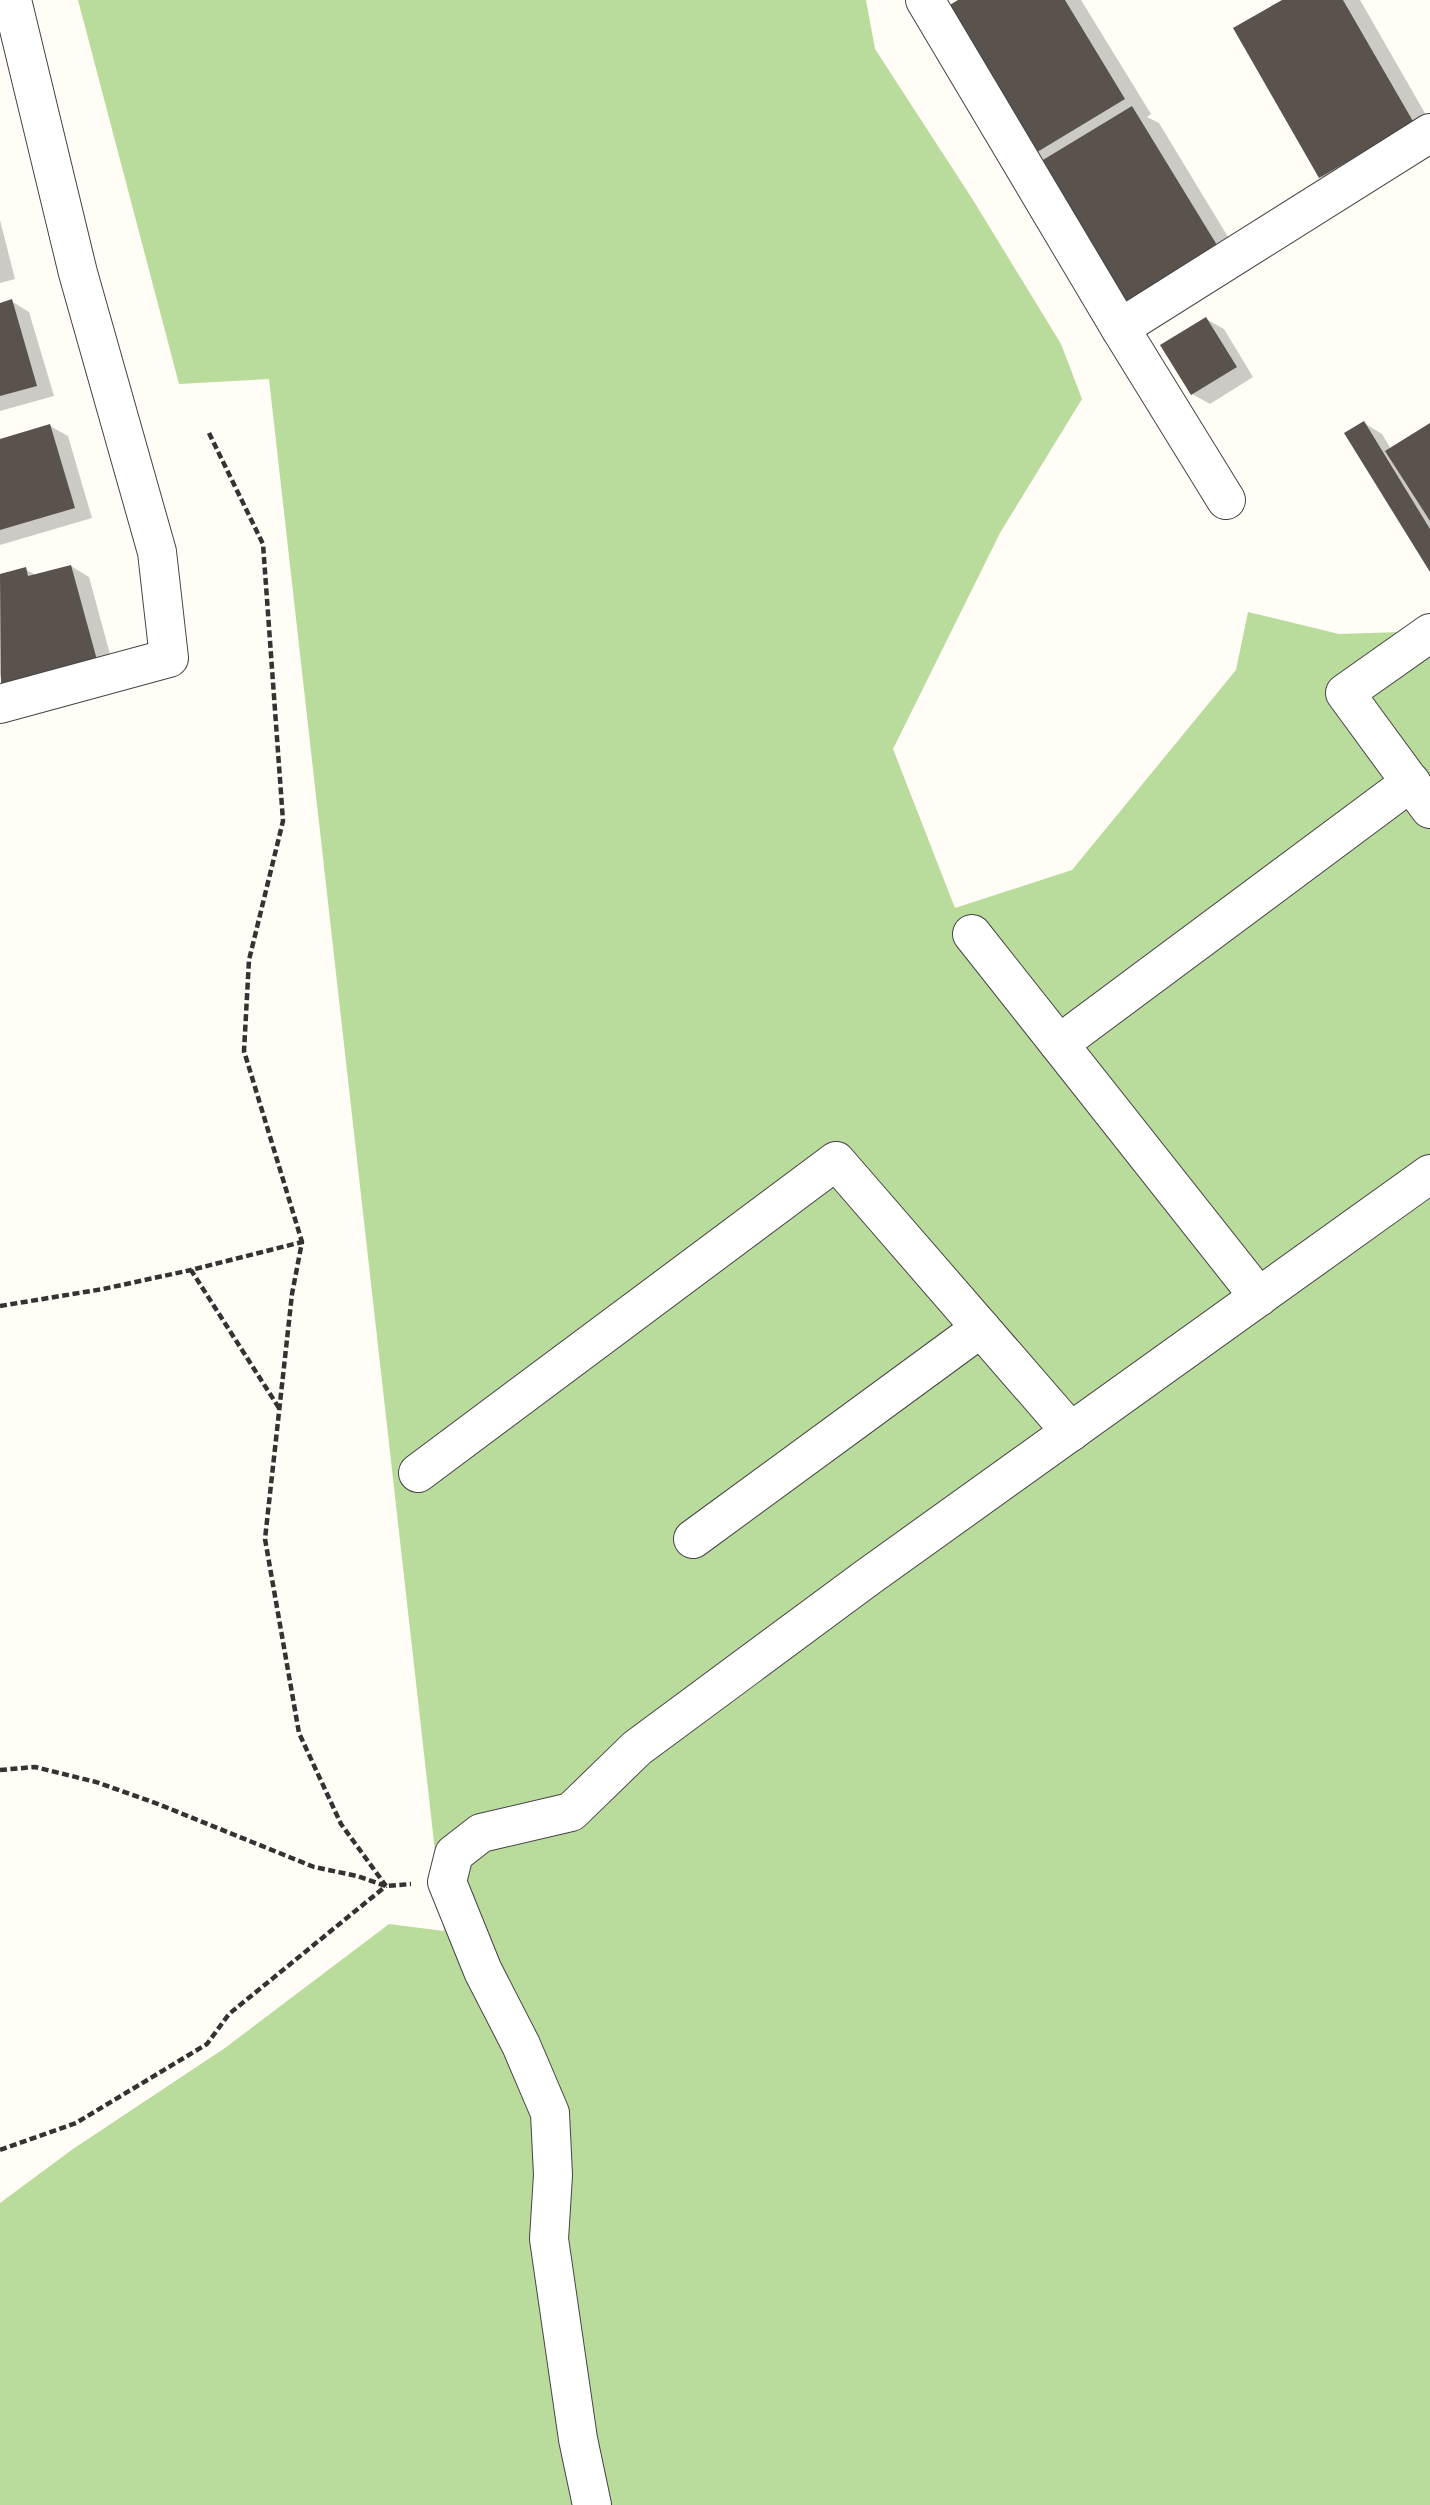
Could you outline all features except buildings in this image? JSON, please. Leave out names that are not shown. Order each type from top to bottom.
[{"type":"street","points":[[0,704],[169,658],[157,552],[78,274],[12,0]]},
{"type":"street","points":[[925,0],[1120,328],[1226,500]]},
{"type":"street","points":[[1120,328],[1430,133]]},
{"type":"street","points":[[1059,1044],[1420,796],[1345,693],[1430,634]]},
{"type":"street","points":[[972,934],[1259,1297]]},
{"type":"street","points":[[418,1473],[836,1161],[1071,1432]]},
{"type":"street","points":[[592,2505],[578,2439],[549,2239],[553,2175],[550,2113],[521,2045],[483,1971],[447,1882],[454,1854],[481,1833],[570,1812],[637,1748],[857,1585],[1430,1174]]},
{"type":"street","points":[[693,1539],[981,1328]]},
{"type":"path","points":[[209,433],[263,544],[283,821],[249,960],[244,1051],[302,1242],[292,1294],[265,1539],[299,1732],[341,1824],[386,1886]]},
{"type":"path","points":[[0,1306],[103,1289],[302,1242]]},
{"type":"path","points":[[191,1270],[279,1408]]},
{"type":"path","points":[[0,1770],[35,1767],[96,1782],[314,1867],[386,1886]]},
{"type":"path","points":[[0,2150],[76,2123],[207,2044],[229,2014],[386,1886]]},
{"type":"green space","points":[[78,0],[866,0],[875,49],[973,200],[1061,344],[1082,399],[1000,533],[893,749],[955,908],[1072,870],[1236,670],[1248,612],[1339,634],[1430,631],[1430,2505],[0,2505],[0,2203],[73,2149],[225,2048],[389,1924],[444,1931],[269,379],[179,384]]}]
